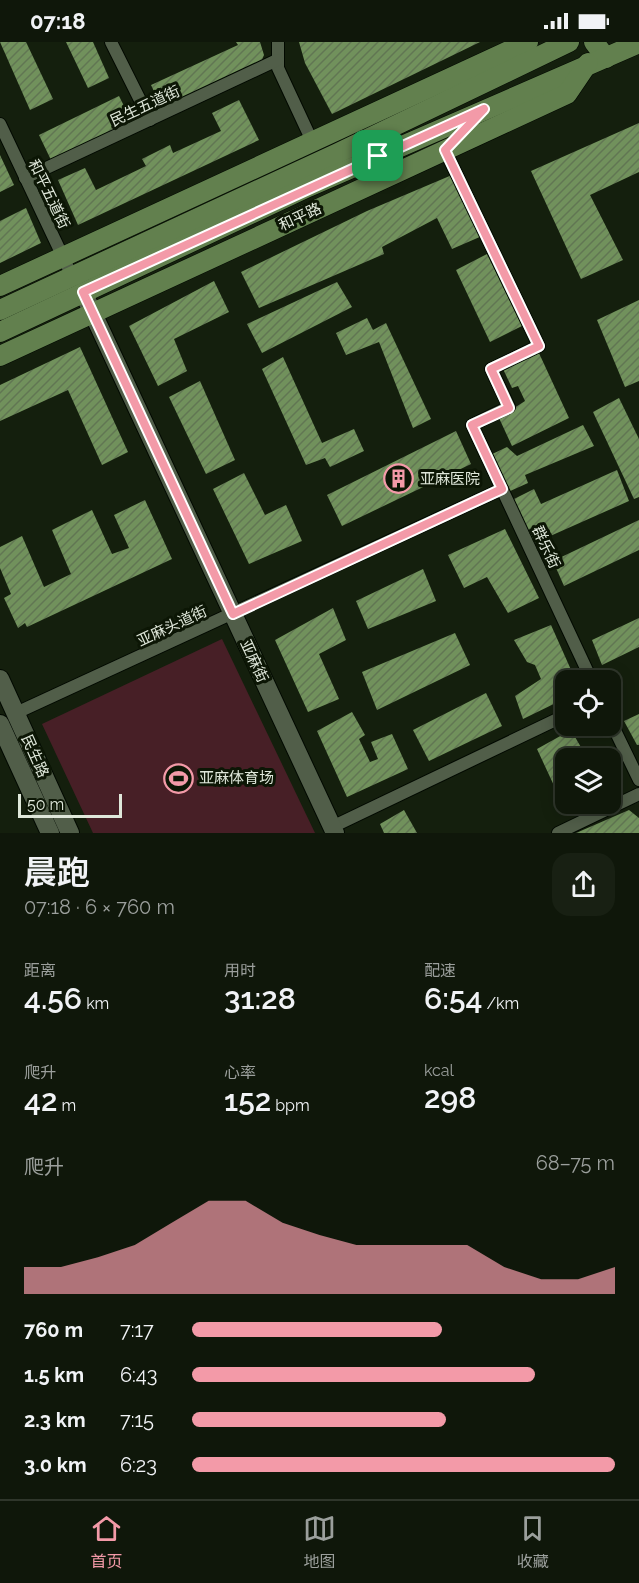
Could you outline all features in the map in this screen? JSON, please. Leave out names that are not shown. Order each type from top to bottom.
[{"type":"main road","points":[[0,286],[528,42]]},
{"type":"main road","points":[[0,310],[570,42]]},
{"type":"main road","name":"和平路","points":[[0,332],[484,109],[598,51],[639,43]]},
{"type":"main road","name":"和平路","points":[[0,356],[567,94],[598,51]]},
{"type":"main road","points":[[431,109],[469,69]]},
{"type":"main road","points":[[445,150],[484,109]]},
{"type":"street","points":[[111,42],[150,120]]},
{"type":"street","points":[[279,42],[278,68],[312,141]]},
{"type":"street","name":"民生五道街","points":[[25,178],[277,60]]},
{"type":"street","name":"和平五道街","points":[[0,124],[72,276]]},
{"type":"street","name":"群乐街","points":[[445,150],[539,346],[491,369],[509,408],[472,425],[587,670]]},
{"type":"street","name":"亚麻街","points":[[83,292],[334,830]]},
{"type":"street","name":"亚麻头道街","points":[[16,713],[502,489]]},
{"type":"street","name":"民生路","points":[[0,679],[70,833]]},
{"type":"street","points":[[334,830],[555,720]]},
{"type":"street","name":"民生路","points":[[0,724],[50,833]]},
{"type":"street","points":[[618,736],[639,780]]},
{"type":"street","points":[[558,833],[639,794]]},
{"type":"shaded area","name":"亚麻体育场","points":[[222,639],[315,833],[93,833],[42,724]]},
{"type":"building","points":[[0,42],[26,42],[53,99],[30,110]]},
{"type":"building","points":[[66,42],[93,42],[109,78],[88,88]]},
{"type":"building","points":[[236,42],[260,42],[264,55],[261,62],[162,108],[151,85],[238,45]]},
{"type":"building","points":[[299,42],[480,42],[332,114],[305,63]]},
{"type":"building","points":[[119,96],[132,122],[51,160],[39,135]]},
{"type":"building","points":[[239,100],[259,140],[78,225],[58,180],[85,168],[96,190],[146,166],[142,159],[170,145],[173,153],[221,131],[212,113]]},
{"type":"building","points":[[639,123],[639,172],[590,195],[623,260],[581,279],[531,171]]},
{"type":"building","points":[[0,155],[14,185],[0,192]]},
{"type":"building","points":[[452,175],[482,236],[452,249],[437,218],[382,247],[384,254],[259,308],[241,272],[367,211]]},
{"type":"building","points":[[26,208],[41,243],[0,263],[0,221]]},
{"type":"building","points":[[487,254],[522,326],[490,342],[456,270]]},
{"type":"building","points":[[214,281],[229,312],[174,339],[187,371],[158,386],[129,326]]},
{"type":"building","points":[[337,282],[352,307],[262,353],[247,324]]},
{"type":"building","points":[[639,300],[639,381],[625,387],[597,320]]},
{"type":"building","points":[[367,318],[373,330],[386,323],[431,419],[413,428],[379,342],[346,355],[336,333]]},
{"type":"building","points":[[80,347],[128,452],[102,465],[68,390],[0,421],[0,385]]},
{"type":"building","points":[[538,351],[569,418],[512,446],[499,418],[525,401],[518,386],[512,388],[503,369]]},
{"type":"building","points":[[283,357],[322,443],[354,429],[364,451],[330,467],[325,458],[306,465],[262,369]]},
{"type":"building","points":[[200,381],[235,460],[206,474],[169,397]]},
{"type":"building","points":[[619,398],[639,439],[639,497],[634,499],[593,412]]},
{"type":"building","points":[[583,425],[594,446],[525,475],[528,483],[506,493],[488,456],[507,447],[517,456]]},
{"type":"building","name":"亚麻医院","points":[[456,431],[471,464],[342,526],[327,495]]},
{"type":"building","points":[[617,470],[629,501],[530,545],[510,501],[534,489],[541,504]]},
{"type":"building","points":[[244,473],[265,515],[286,505],[302,541],[249,564],[213,489]]},
{"type":"building","points":[[145,500],[172,559],[27,627],[25,623],[18,628],[4,598],[11,594],[0,568],[0,547],[22,536],[44,587],[71,574],[52,530],[92,510],[112,554],[129,548],[114,515]]},
{"type":"building","points":[[639,520],[639,550],[564,586],[553,561]]},
{"type":"building","points":[[505,529],[539,598],[508,613],[487,577],[464,588],[448,555]]},
{"type":"building","points":[[423,569],[436,601],[368,629],[356,601]]},
{"type":"building","points":[[333,608],[346,640],[319,654],[339,699],[308,712],[275,640]]},
{"type":"building","points":[[639,618],[639,647],[602,665],[592,640]]},
{"type":"building","points":[[551,625],[571,670],[555,670],[555,703],[523,719],[515,696],[541,679],[535,665],[527,662],[514,640]]},
{"type":"building","points":[[455,633],[470,665],[377,710],[362,672]]},
{"type":"building","points":[[486,693],[502,726],[429,761],[413,730]]},
{"type":"building","points":[[352,712],[365,735],[359,739],[370,762],[378,759],[371,742],[392,734],[408,769],[347,797],[317,731]]},
{"type":"building","points":[[639,714],[639,745],[637,745],[624,721]]},
{"type":"building","points":[[560,736],[574,736],[581,748],[555,748],[555,788],[537,749]]},
{"type":"building","points":[[404,810],[417,833],[384,833],[380,824]]},
{"type":"building","points":[[629,810],[639,818],[639,833],[576,833],[621,814]]},
{"type":"place","name":"亚麻医院","points":[[399,479]]},
{"type":"place","name":"亚麻体育场","points":[[178,778]]},
{"type":"route","points":[[484,109],[445,150],[539,346],[491,369],[509,408],[472,425],[502,489],[233,614],[83,292],[378,156],[484,109]]}]
